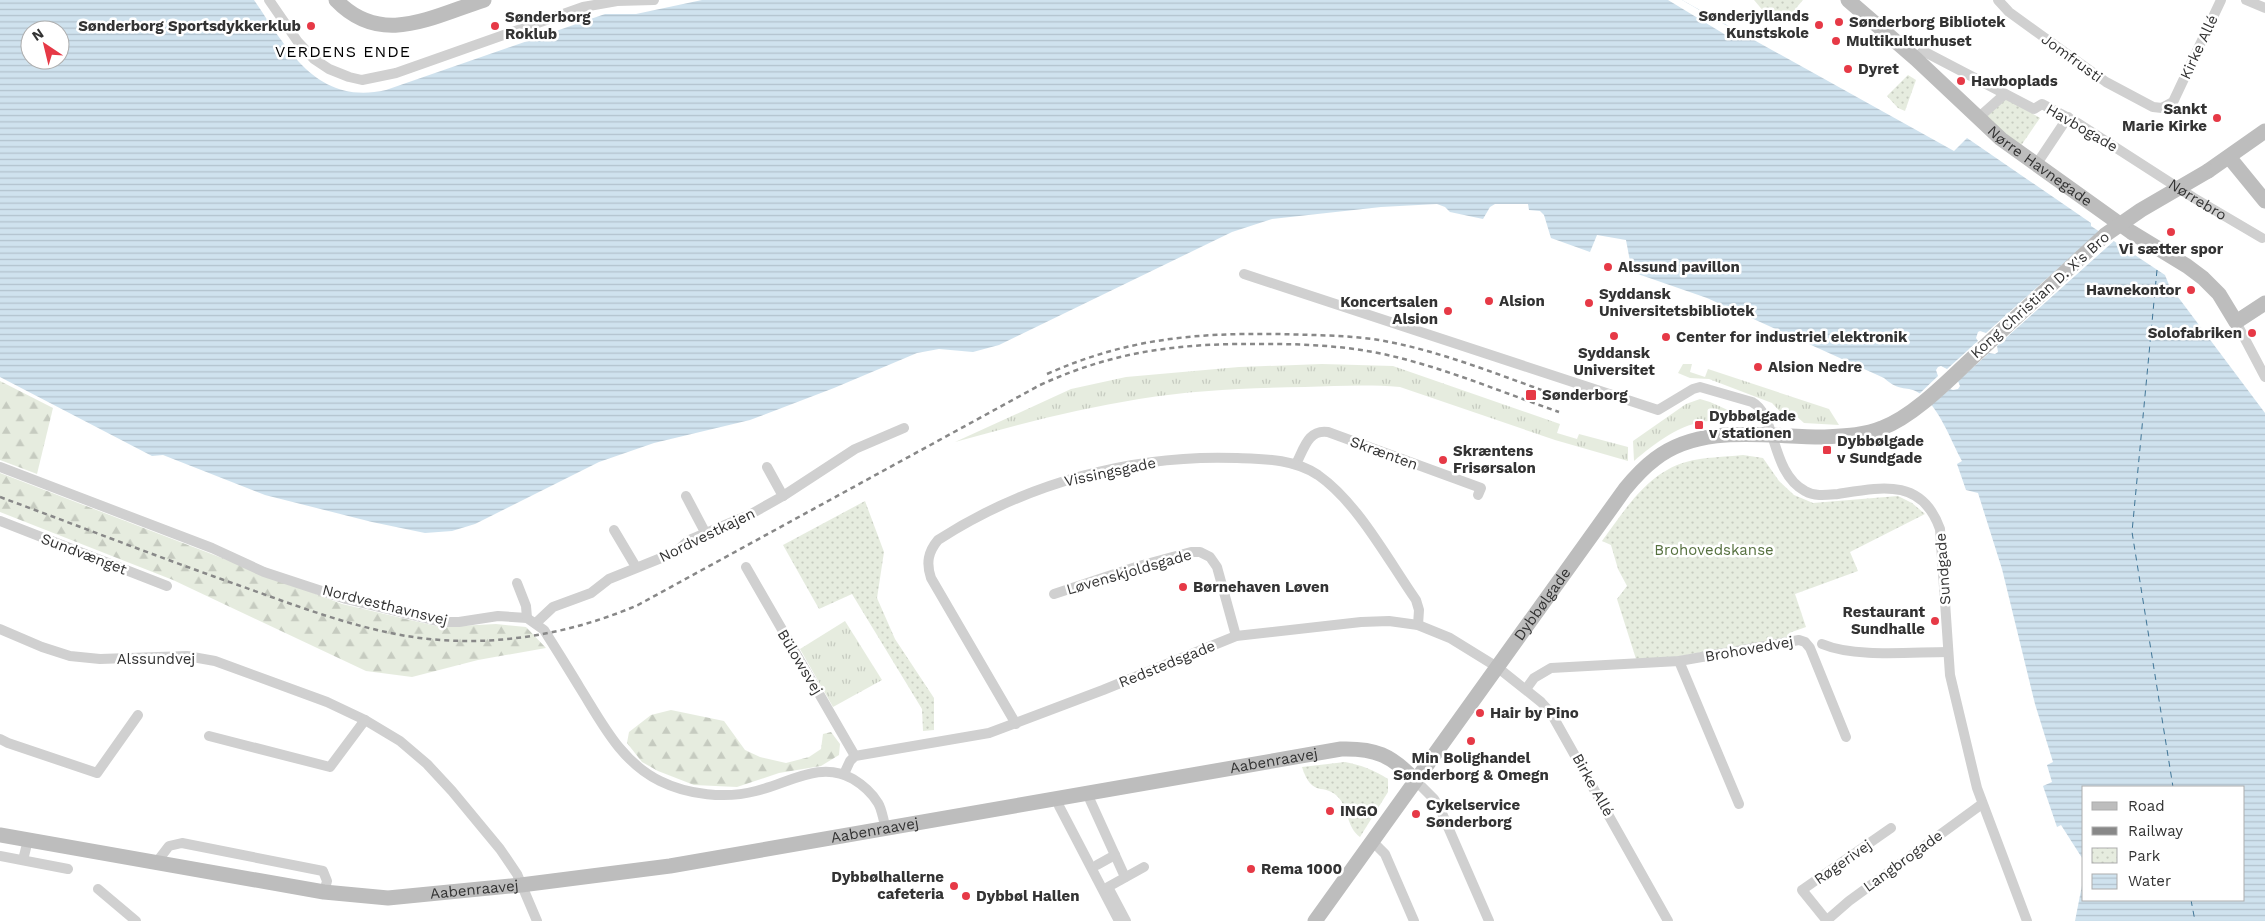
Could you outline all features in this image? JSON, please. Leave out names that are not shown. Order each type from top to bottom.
[{"type":"street","points":[[269,0],[298,42],[314,59],[329,69],[362,80],[377,78],[412,67],[583,8],[617,1],[654,0]]},
{"type":"street","points":[[336,0],[349,13],[367,22],[384,26],[404,26],[484,0]]},
{"type":"street","name":"Nørre Havnegade","points":[[1848,0],[1916,59],[2002,139],[2131,232],[2203,278],[2219,294],[2236,322]]},
{"type":"street","name":"Jomfrusti","points":[[1998,0],[2009,12],[2106,82],[2153,107]]},
{"type":"street","name":"Kirke Allé","points":[[2153,107],[2162,108],[2173,102],[2221,0]]},
{"type":"street","points":[[2246,0],[2265,8]]},
{"type":"street","name":"Havbogade","points":[[1916,59],[1923,51],[2034,109],[2042,104],[2068,117],[2133,158]]},
{"type":"street","points":[[1978,118],[2005,94]]},
{"type":"street","points":[[2036,165],[2068,117]]},
{"type":"street","name":"Kong Christian D. X's Bro","points":[[1855,435],[1880,429],[1907,414],[1983,348],[2105,235],[2141,210],[2229,157],[2265,131]]},
{"type":"street","points":[[2229,157],[2265,201]]},
{"type":"street","name":"Nørrebro","points":[[2133,158],[2194,198],[2262,238]]},
{"type":"street","points":[[1244,274],[1658,410],[1693,389],[1705,388],[1758,405],[1766,417],[1771,436]]},
{"type":"street","points":[[2265,303],[2236,322],[2265,377]]},
{"type":"street","name":"Nordvestkajen","points":[[531,621],[553,607],[591,594],[609,578],[676,552],[689,540],[751,514],[783,496],[855,449],[904,428]]},
{"type":"street","name":"Skrænten","points":[[1296,464],[1313,434],[1320,431],[1328,432],[1481,488],[1478,495]]},
{"type":"street","name":"Dybbølgade","points":[[1315,921],[1625,489],[1642,469],[1672,449],[1688,442],[1725,436],[1855,435]]},
{"type":"street","name":"Sundgade","points":[[1771,436],[1787,474],[1805,491],[1816,495],[1828,495],[1884,487],[1901,489],[1914,494],[1935,514],[1940,529],[1950,675],[1982,804],[2027,921]]},
{"type":"street","name":"Vissingsgade","points":[[1016,724],[930,578],[927,568],[928,558],[938,540],[999,506],[1057,483],[1096,472],[1157,461],[1216,457],[1270,459],[1296,464],[1316,474],[1350,504],[1416,600],[1418,625]]},
{"type":"street","points":[[767,466],[783,496]]},
{"type":"street","name":"Nordvesthavnsvej","points":[[0,467],[212,548],[264,572],[346,599],[441,622],[459,622],[498,616],[531,621]]},
{"type":"street","points":[[686,496],[705,532]]},
{"type":"street","name":"Sundvænget","points":[[0,521],[167,586]]},
{"type":"street","points":[[614,530],[636,567]]},
{"type":"street","name":"Løvenskjoldsgade","points":[[1054,594],[1139,566],[1200,552],[1210,557],[1217,567],[1236,636]]},
{"type":"street","name":"Bülowsvej","points":[[746,568],[855,756]]},
{"type":"street","points":[[517,583],[531,621],[544,630],[612,739],[633,763],[660,781],[689,791],[724,796],[756,791],[806,774],[828,771],[844,774],[863,785],[879,804],[886,828]]},
{"type":"street","name":"Redstedsgade","points":[[855,756],[945,742],[1016,724],[1236,636],[1361,622],[1389,621],[1418,625],[1450,638],[1497,667]]},
{"type":"street","name":"Alssundvej","points":[[0,629],[42,647],[70,656],[100,659],[187,656],[214,661],[327,702],[365,720],[400,742],[446,784],[500,849],[517,874],[534,921]]},
{"type":"street","name":"Brohovedvej","points":[[1526,689],[1534,678],[1551,668],[1679,661],[1793,640],[1805,642],[1810,648],[1846,737]]},
{"type":"street","points":[[1822,644],[1832,649],[1857,652],[1948,652]]},
{"type":"street","points":[[1679,661],[1739,804]]},
{"type":"street","name":"Birke Allé","points":[[1497,667],[1526,689],[1551,713],[1668,921]]},
{"type":"street","points":[[0,739],[8,744],[97,773],[138,715]]},
{"type":"street","points":[[209,736],[330,767],[365,720]]},
{"type":"street","name":"Aabenraavej","points":[[0,835],[324,892],[388,898],[521,885],[670,866],[1058,797],[1276,760],[1356,749],[1370,750],[1392,759],[1415,780]]},
{"type":"street","points":[[844,774],[850,761],[855,756]]},
{"type":"street","points":[[1415,780],[1434,800],[1441,811],[1489,921]]},
{"type":"street","points":[[1089,792],[1090,800],[1126,877]]},
{"type":"street","points":[[1058,797],[1059,806],[1119,921]]},
{"type":"street","name":"Langbrogade","points":[[1827,921],[1848,901],[1982,804]]},
{"type":"street","name":"Røgerivej","points":[[1827,921],[1802,890],[1891,828]]},
{"type":"street","points":[[23,860],[28,840]]},
{"type":"street","points":[[1373,842],[1384,854],[1414,921]]},
{"type":"street","points":[[156,863],[169,846],[182,843],[323,871],[327,881],[324,892]]},
{"type":"street","points":[[1097,865],[1115,855]]},
{"type":"street","points":[[0,856],[68,869]]},
{"type":"street","points":[[1126,921],[1108,887],[1144,867]]},
{"type":"street","points":[[98,889],[136,921]]},
{"type":"green space","points":[[1754,0],[1803,0],[1785,21],[1765,13]]},
{"type":"green space","points":[[1908,75],[1916,80],[1905,111],[1898,108],[1887,96]]},
{"type":"green space","points":[[2005,97],[2040,118],[2020,147],[1985,116]]},
{"type":"green space","points":[[1322,364],[1393,366],[1560,424],[1557,433],[1577,439],[1579,434],[1628,447],[1628,461],[1555,440],[1400,387],[1376,386],[1243,389],[1160,396],[1069,413],[955,442],[1071,389],[1126,377],[1239,367]]},
{"type":"green space","points":[[1683,364],[1692,364],[1690,372],[1705,377],[1708,369],[1829,409],[1839,425],[1804,423],[1795,415],[1788,420],[1772,403],[1709,379],[1690,378],[1678,373]]},
{"type":"green space","points":[[0,381],[53,408],[37,474],[0,460]]},
{"type":"green space","points":[[1700,399],[1741,416],[1741,420],[1709,421],[1688,426],[1669,435],[1634,461],[1633,441],[1686,404]]},
{"type":"green space","name":"Brohovedskanse","points":[[1743,455],[1763,458],[1779,481],[1794,495],[1813,503],[1898,496],[1912,503],[1925,514],[1850,552],[1858,571],[1795,594],[1806,627],[1789,633],[1789,637],[1675,657],[1636,659],[1617,599],[1627,586],[1618,569],[1611,545],[1602,541],[1638,494],[1648,484],[1672,467],[1693,460]]},
{"type":"green space","points":[[0,473],[342,604],[440,627],[496,624],[526,627],[546,648],[478,660],[412,677],[366,671],[173,580],[0,512]]},
{"type":"green space","points":[[865,501],[884,552],[877,598],[895,639],[934,698],[934,730],[923,731],[922,709],[852,594],[819,609],[783,545]]},
{"type":"green space","points":[[845,621],[882,680],[833,707],[800,649]]},
{"type":"green space","points":[[671,710],[724,721],[745,750],[760,757],[786,763],[809,757],[821,749],[823,734],[831,732],[840,744],[839,755],[821,766],[779,773],[737,787],[694,785],[658,771],[642,762],[627,743],[629,732],[651,715]]},
{"type":"green space","points":[[1345,762],[1367,768],[1388,779],[1388,792],[1360,837],[1352,828],[1342,801],[1328,790],[1314,787],[1306,777],[1302,767]]},
{"type":"water","points":[[0,0],[254,0],[279,37],[306,69],[322,81],[340,89],[362,93],[386,90],[605,14],[636,14],[702,0],[1682,0],[1954,151],[1967,138],[2091,223],[2091,226],[2165,275],[2169,285],[2265,413],[2265,921],[2075,921],[2082,885],[2082,901],[2245,901],[2245,786],[2082,786],[2082,858],[2061,825],[2057,827],[2043,786],[2052,782],[2047,765],[2053,762],[2035,704],[2002,569],[1978,493],[1966,490],[1957,464],[1962,461],[1939,415],[1926,399],[1911,389],[1895,386],[1884,378],[1707,298],[1632,272],[1626,240],[1597,235],[1590,252],[1551,238],[1544,215],[1540,211],[1529,210],[1528,204],[1495,204],[1490,207],[1483,219],[1450,212],[1445,207],[1437,204],[1381,207],[1272,219],[1232,232],[999,345],[973,352],[939,349],[917,353],[834,388],[750,420],[654,443],[599,462],[475,524],[452,531],[425,533],[372,522],[265,495],[163,455],[152,456],[0,377]]},
{"type":"pier","points":[[1668,0],[1682,0],[1743,35],[1734,40]]},
{"type":"pier","points":[[2101,230],[2115,240],[1997,346],[1998,352],[1995,354],[1989,353],[1958,381],[1960,386],[1958,389],[1950,389],[1929,407],[1918,395],[1938,376],[1936,370],[1938,367],[1941,366],[1947,369],[1978,341],[1976,338],[1978,332],[1986,333]]},
{"type":"ferry route","points":[[2157,270],[2132,532],[2173,786]]},
{"type":"ferry route","points":[[2191,901],[2195,921]]},
{"type":"railway","points":[[1047,374],[1104,353],[1160,340],[1246,334],[1354,337],[1379,340],[1427,351],[1567,399]]},
{"type":"railway","points":[[0,497],[329,617],[386,632],[418,638],[482,641],[546,633],[577,626],[608,617],[638,605],[1040,385],[1097,363],[1125,356],[1180,347],[1208,345],[1283,344],[1340,347],[1405,359],[1472,380],[1559,412]]},
{"type":"place","name":"Sønderborg Bibliotek","points":[[1839,22]]},
{"type":"place","name":"Sønderjyllands Kunstskole","points":[[1819,25]]},
{"type":"place","name":"Sønderborg Sportsdykkerklub","points":[[311,26]]},
{"type":"place","name":"Sønderborg Roklub","points":[[495,26]]},
{"type":"place","name":"Multikulturhuset","points":[[1836,41]]},
{"type":"place","name":"Dyret","points":[[1848,69]]},
{"type":"place","name":"Havboplads","points":[[1961,81]]},
{"type":"place","name":"Sankt Marie Kirke","points":[[2217,118]]},
{"type":"place","name":"Vi sætter spor","points":[[2171,232]]},
{"type":"place","name":"Alssund pavillon","points":[[1608,267]]},
{"type":"place","name":"Havnekontor","points":[[2191,290]]},
{"type":"place","name":"Alsion","points":[[1489,301]]},
{"type":"place","name":"Syddansk Universitetsbibliotek","points":[[1589,303]]},
{"type":"place","name":"Koncertsalen Alsion","points":[[1448,311]]},
{"type":"place","name":"Solofabriken","points":[[2252,333]]},
{"type":"place","name":"Syddansk Universitet","points":[[1614,336]]},
{"type":"place","name":"Center for industriel elektronik","points":[[1666,337]]},
{"type":"place","name":"Alsion Nedre","points":[[1758,367]]},
{"type":"place","name":"Sønderborg","points":[[1531,395]]},
{"type":"place","name":"Dybbølgade v stationen","points":[[1699,425]]},
{"type":"place","name":"Dybbølgade v Sundgade","points":[[1827,450]]},
{"type":"place","name":"Skræntens Frisørsalon","points":[[1443,460]]},
{"type":"place","name":"Børnehaven Løven","points":[[1183,587]]},
{"type":"place","name":"Restaurant Sundhalle","points":[[1935,621]]},
{"type":"place","name":"Hair by Pino","points":[[1480,713]]},
{"type":"place","name":"Min Bolighandel Sønderborg & Omegn","points":[[1471,741]]},
{"type":"place","name":"INGO","points":[[1330,811]]},
{"type":"place","name":"Cykelservice Sønderborg","points":[[1416,814]]},
{"type":"place","name":"Rema 1000","points":[[1251,869]]},
{"type":"place","name":"Dybbølhallerne cafeteria","points":[[954,886]]},
{"type":"place","name":"Dybbøl Hallen","points":[[966,896]]},
{"type":"district","name":"VERDENS ENDE","points":[[343,51]]}]
